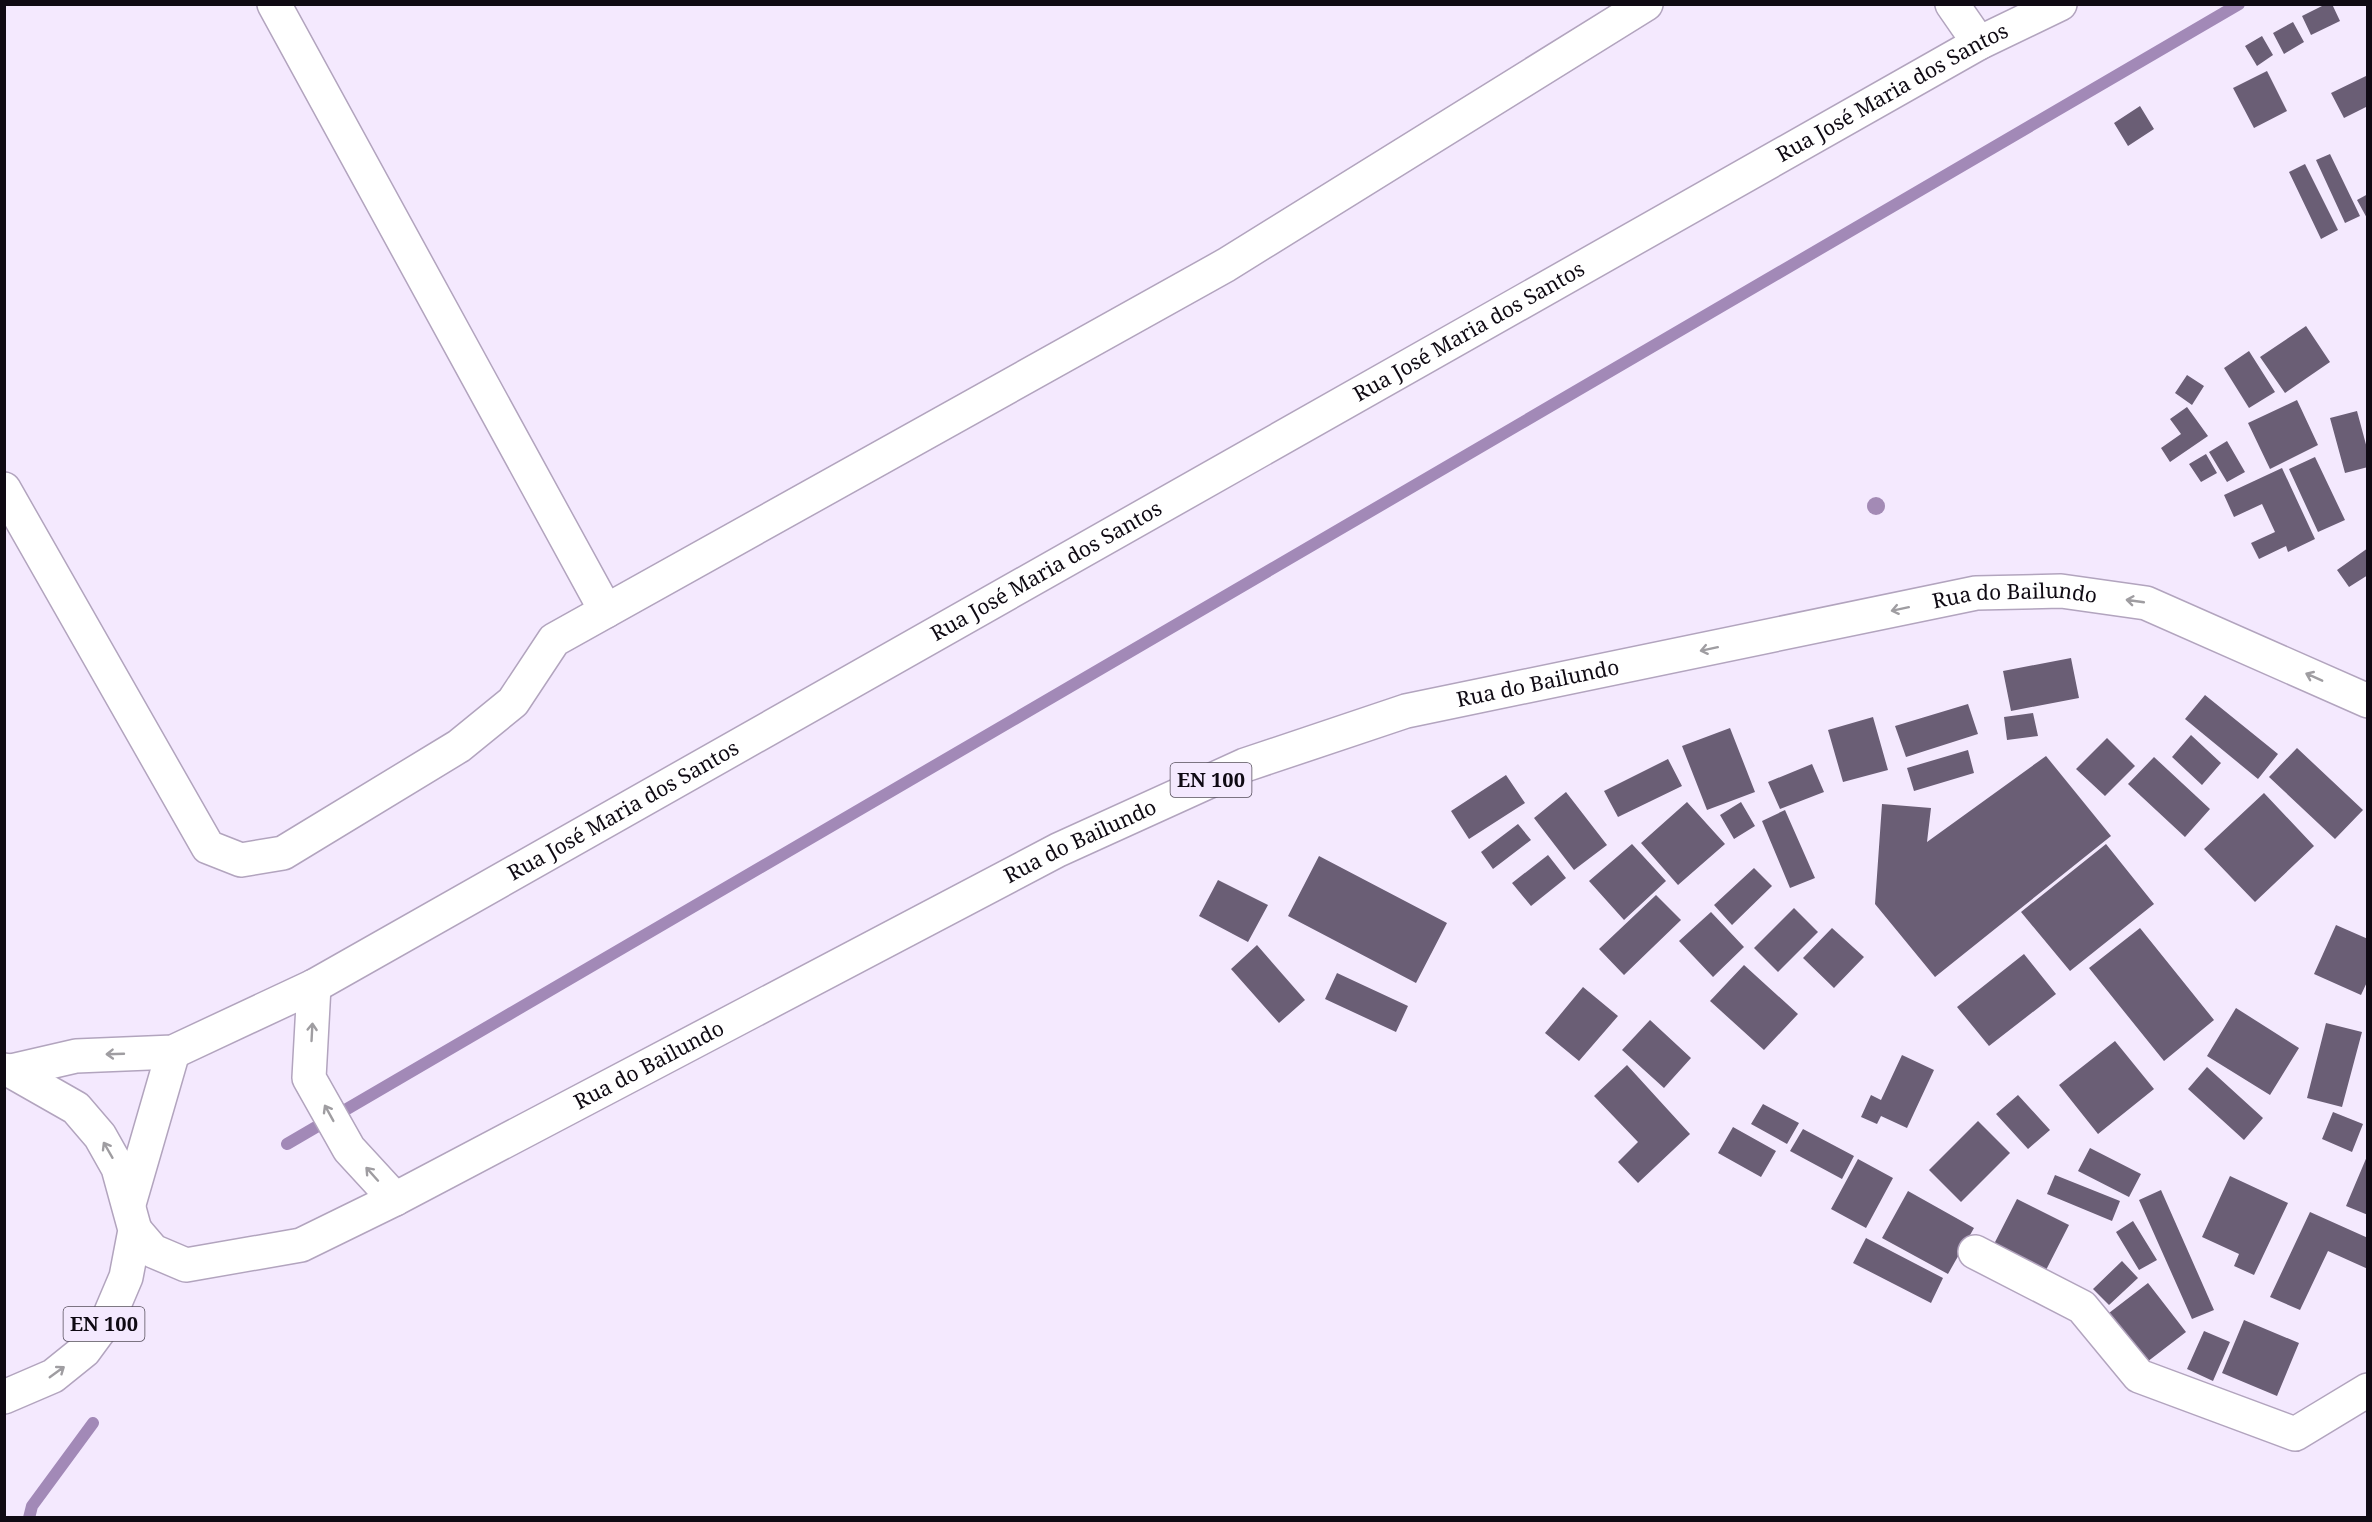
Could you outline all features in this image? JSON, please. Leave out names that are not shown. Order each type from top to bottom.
[{"type":"main road","points":[[274,4],[606,611]]},
{"type":"main road","points":[[4,489],[208,847],[241,860],[283,853],[459,746],[513,702],[554,640],[1226,265],[1646,4]]},
{"type":"main road","points":[[1952,4],[1979,43]]},
{"type":"main road","name":"Rua José Maria dos Santos","points":[[7,1068],[76,1056],[173,1052],[315,986],[1979,43],[2060,4]]},
{"type":"main road","name":"Rua do Bailundo","points":[[132,1217],[153,1251],[186,1265],[301,1245],[395,1199],[1058,850],[1245,765],[1406,711],[1976,593],[2061,591],[2146,603],[2367,701]]},
{"type":"main road","points":[[315,986],[309,1078],[349,1149],[395,1199]]},
{"type":"main road","points":[[132,1217],[173,1052]]},
{"type":"main road","name":"EN 100","points":[[4,1397],[53,1376],[84,1351],[110,1317],[126,1277],[132,1217],[118,1168],[100,1136],[76,1108],[7,1068]]},
{"type":"main road","points":[[1975,1252],[2082,1307],[2139,1376],[2295,1434],[2367,1390]]},
{"type":"building","points":[[2326,4],[2332,4],[2340,21],[2311,35],[2302,16]]},
{"type":"building","points":[[2293,22],[2304,42],[2284,54],[2273,33]]},
{"type":"building","points":[[2262,36],[2273,55],[2257,66],[2245,46]]},
{"type":"building","points":[[2267,71],[2287,111],[2254,128],[2233,88]]},
{"type":"building","points":[[2366,76],[2368,106],[2344,118],[2331,93]]},
{"type":"building","points":[[2140,106],[2154,129],[2128,146],[2114,123]]},
{"type":"building","points":[[2330,154],[2360,216],[2345,223],[2316,160]]},
{"type":"building","points":[[2305,164],[2338,230],[2321,239],[2289,172]]},
{"type":"building","points":[[2368,194],[2368,220],[2357,200]]},
{"type":"building","points":[[2306,326],[2330,362],[2285,393],[2260,357]]},
{"type":"building","points":[[2249,351],[2275,392],[2249,408],[2224,368]]},
{"type":"building","points":[[2187,375],[2204,386],[2192,405],[2175,393]]},
{"type":"building","points":[[2297,400],[2318,445],[2270,469],[2248,423]]},
{"type":"building","points":[[2187,407],[2208,436],[2170,462],[2161,448],[2181,434],[2170,419]]},
{"type":"building","points":[[2357,411],[2368,452],[2368,467],[2345,473],[2330,418]]},
{"type":"building","points":[[2227,441],[2245,472],[2227,482],[2209,452]]},
{"type":"building","points":[[2206,454],[2217,473],[2201,482],[2189,464]]},
{"type":"building","points":[[2315,457],[2345,520],[2318,532],[2289,469]]},
{"type":"building","points":[[2282,468],[2315,539],[2288,552],[2286,546],[2259,559],[2251,543],[2275,532],[2262,504],[2234,517],[2224,495]]},
{"type":"building","points":[[2368,548],[2368,575],[2349,587],[2337,570]]},
{"type":"building","points":[[2071,658],[2079,698],[2011,711],[2003,671]]},
{"type":"building","points":[[2205,695],[2278,754],[2258,779],[2185,719]]},
{"type":"building","points":[[1968,704],[1978,734],[1906,757],[1895,726]]},
{"type":"building","points":[[2033,713],[2038,736],[2007,740],[2004,717]]},
{"type":"building","points":[[1873,717],[1888,770],[1843,782],[1828,730]]},
{"type":"building","points":[[1730,728],[1755,792],[1707,810],[1682,746]]},
{"type":"building","points":[[2191,735],[2221,763],[2202,785],[2172,757]]},
{"type":"building","points":[[2107,738],[2135,766],[2105,796],[2076,769]]},
{"type":"building","points":[[2297,748],[2363,810],[2335,839],[2269,777]]},
{"type":"building","points":[[1968,750],[1974,773],[1914,791],[1907,768]]},
{"type":"building","points":[[2046,756],[2111,836],[1935,977],[1875,904],[1882,804],[1931,808],[1927,842]]},
{"type":"building","points":[[2154,757],[2210,809],[2185,837],[2128,784]]},
{"type":"building","points":[[1668,759],[1682,786],[1618,817],[1604,791]]},
{"type":"building","points":[[1812,764],[1824,792],[1780,809],[1768,782]]},
{"type":"building","points":[[1506,775],[1525,803],[1469,839],[1451,811]]},
{"type":"building","points":[[1566,792],[1607,845],[1574,870],[1534,818]]},
{"type":"building","points":[[2264,793],[2314,846],[2255,902],[2204,849]]},
{"type":"building","points":[[1687,802],[1725,844],[1678,885],[1641,843]]},
{"type":"building","points":[[1741,802],[1755,826],[1734,839],[1720,815]]},
{"type":"building","points":[[1785,810],[1815,878],[1790,888],[1762,821]]},
{"type":"building","points":[[1518,824],[1531,840],[1493,869],[1481,852]]},
{"type":"building","points":[[1632,844],[1666,881],[1624,920],[1589,881]]},
{"type":"building","points":[[2106,844],[2154,904],[2070,971],[2021,912]]},
{"type":"building","points":[[1548,855],[1566,878],[1531,906],[1512,883]]},
{"type":"building","points":[[1319,856],[1447,923],[1416,983],[1288,916]]},
{"type":"building","points":[[1754,868],[1772,886],[1732,925],[1714,905]]},
{"type":"building","points":[[1218,880],[1268,905],[1248,942],[1199,916]]},
{"type":"building","points":[[1656,895],[1681,920],[1624,975],[1599,949]]},
{"type":"building","points":[[1794,908],[1818,932],[1778,972],[1754,948]]},
{"type":"building","points":[[1711,912],[1744,947],[1713,977],[1679,941]]},
{"type":"building","points":[[2336,925],[2368,939],[2368,980],[2361,995],[2314,974]]},
{"type":"building","points":[[1832,928],[1864,957],[1834,988],[1803,958]]},
{"type":"building","points":[[2140,928],[2214,1020],[2164,1061],[2089,968]]},
{"type":"building","points":[[1257,945],[1305,1000],[1279,1023],[1231,969]]},
{"type":"building","points":[[2024,954],[2056,994],[1989,1046],[1957,1007]]},
{"type":"building","points":[[1744,965],[1798,1014],[1764,1050],[1710,1001]]},
{"type":"building","points":[[1337,973],[1408,1006],[1396,1032],[1325,999]]},
{"type":"building","points":[[1583,987],[1618,1016],[1579,1061],[1545,1033]]},
{"type":"building","points":[[2236,1008],[2299,1048],[2270,1095],[2207,1056]]},
{"type":"building","points":[[1650,1020],[1691,1058],[1664,1088],[1622,1050]]},
{"type":"building","points":[[2326,1023],[2362,1032],[2342,1107],[2307,1098]]},
{"type":"building","points":[[2115,1041],[2154,1089],[2098,1134],[2059,1085]]},
{"type":"building","points":[[1902,1055],[1934,1070],[1907,1128],[1881,1116],[1877,1124],[1861,1117],[1871,1095],[1881,1100]]},
{"type":"building","points":[[1627,1065],[1690,1134],[1638,1183],[1618,1162],[1638,1142],[1594,1096]]},
{"type":"building","points":[[2207,1067],[2263,1118],[2244,1140],[2188,1089]]},
{"type":"building","points":[[2018,1095],[2050,1130],[2028,1149],[1996,1114]]},
{"type":"building","points":[[1763,1104],[1799,1123],[1787,1144],[1751,1124]]},
{"type":"building","points":[[2333,1112],[2363,1124],[2352,1152],[2322,1139]]},
{"type":"building","points":[[1978,1121],[2010,1153],[1961,1202],[1929,1170]]},
{"type":"building","points":[[1733,1127],[1776,1151],[1761,1177],[1718,1153]]},
{"type":"building","points":[[1803,1129],[1854,1156],[1842,1179],[1790,1151]]},
{"type":"building","points":[[2090,1148],[2141,1174],[2129,1197],[2078,1171]]},
{"type":"building","points":[[2368,1154],[2368,1215],[2346,1206]]},
{"type":"building","points":[[1858,1159],[1893,1178],[1866,1228],[1831,1209]]},
{"type":"building","points":[[2055,1175],[2120,1201],[2112,1221],[2047,1194]]},
{"type":"building","points":[[2230,1176],[2288,1203],[2254,1275],[2234,1266],[2239,1254],[2202,1237]]},
{"type":"building","points":[[2161,1190],[2214,1310],[2192,1319],[2139,1200]]},
{"type":"building","points":[[1908,1191],[1974,1228],[1948,1274],[1882,1238]]},
{"type":"building","points":[[2017,1199],[2069,1225],[2045,1272],[1993,1246]]},
{"type":"building","points":[[2310,1212],[2368,1238],[2368,1269],[2328,1251],[2300,1310],[2270,1297]]},
{"type":"building","points":[[2133,1221],[2157,1260],[2139,1270],[2116,1232]]},
{"type":"building","points":[[1866,1238],[1943,1278],[1931,1303],[1853,1263]]},
{"type":"building","points":[[2122,1261],[2138,1278],[2109,1305],[2093,1289]]},
{"type":"building","points":[[2148,1283],[2186,1332],[2147,1362],[2109,1313]]},
{"type":"building","points":[[2244,1320],[2299,1343],[2277,1396],[2222,1373]]},
{"type":"building","points":[[2204,1331],[2230,1342],[2213,1381],[2187,1369]]},
{"type":"waterway","points":[[287,1144],[2239,4]]},
{"type":"waterway","points":[[29,1518],[32,1506],[93,1423]]}]
